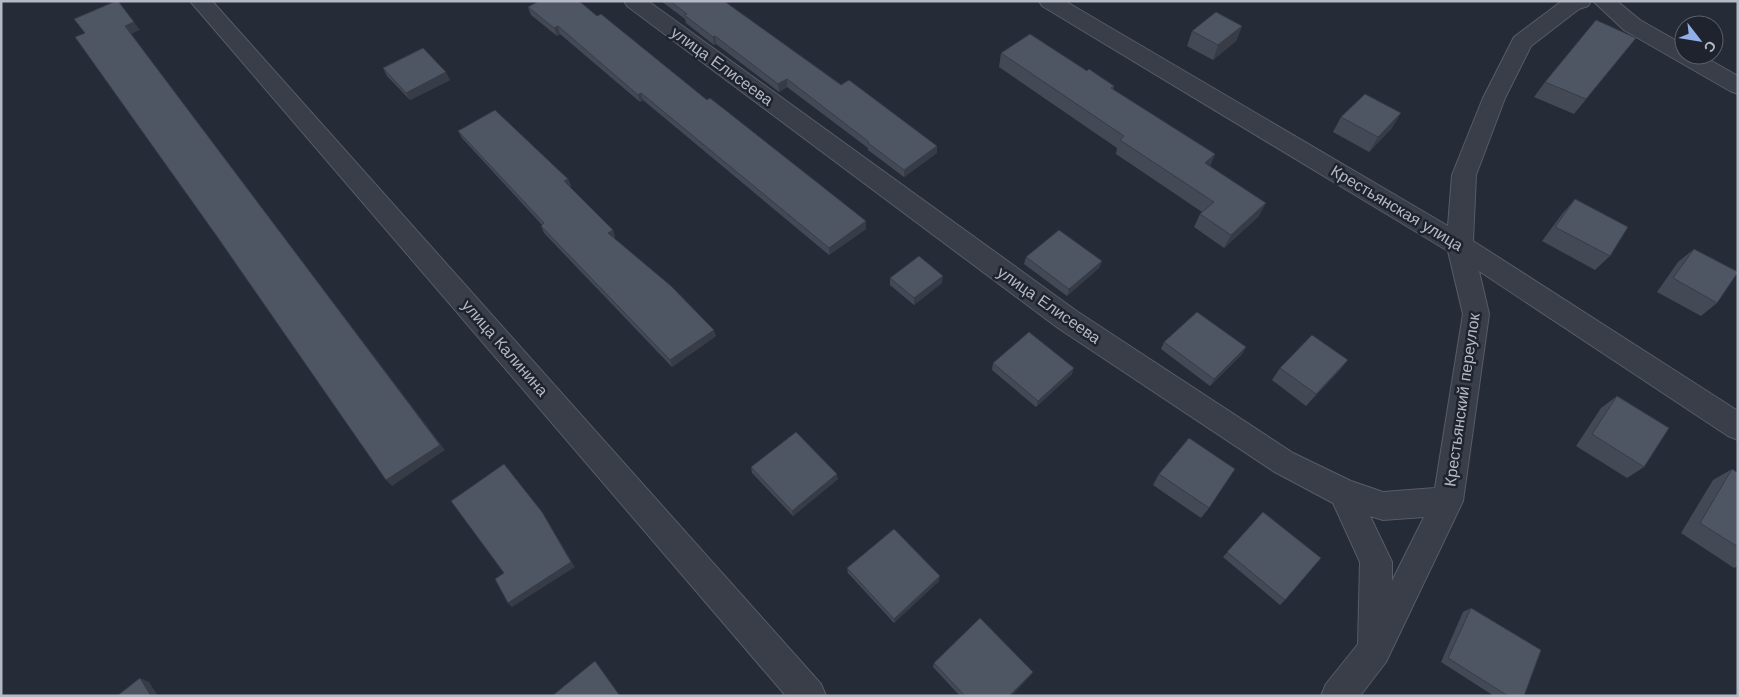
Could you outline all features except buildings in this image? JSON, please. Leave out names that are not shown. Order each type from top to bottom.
[{"type":"street","name":"улица Калинина","points":[[200,1],[809,696]]},
{"type":"street","name":"улица Елисеева","points":[[634,1],[1068,320],[1283,462],[1344,493],[1383,506],[1448,501]]},
{"type":"street","name":"Крестьянская улица","points":[[1049,1],[1460,245],[1738,427]]},
{"type":"street","name":"Крестьянский переулок","points":[[1338,696],[1374,650],[1448,501],[1476,314],[1460,245],[1464,175],[1494,98],[1522,42],[1572,4],[1582,1]]},
{"type":"street","points":[[1603,1],[1632,25],[1738,86]]},
{"type":"street","points":[[1344,493],[1376,562],[1374,650]]}]
